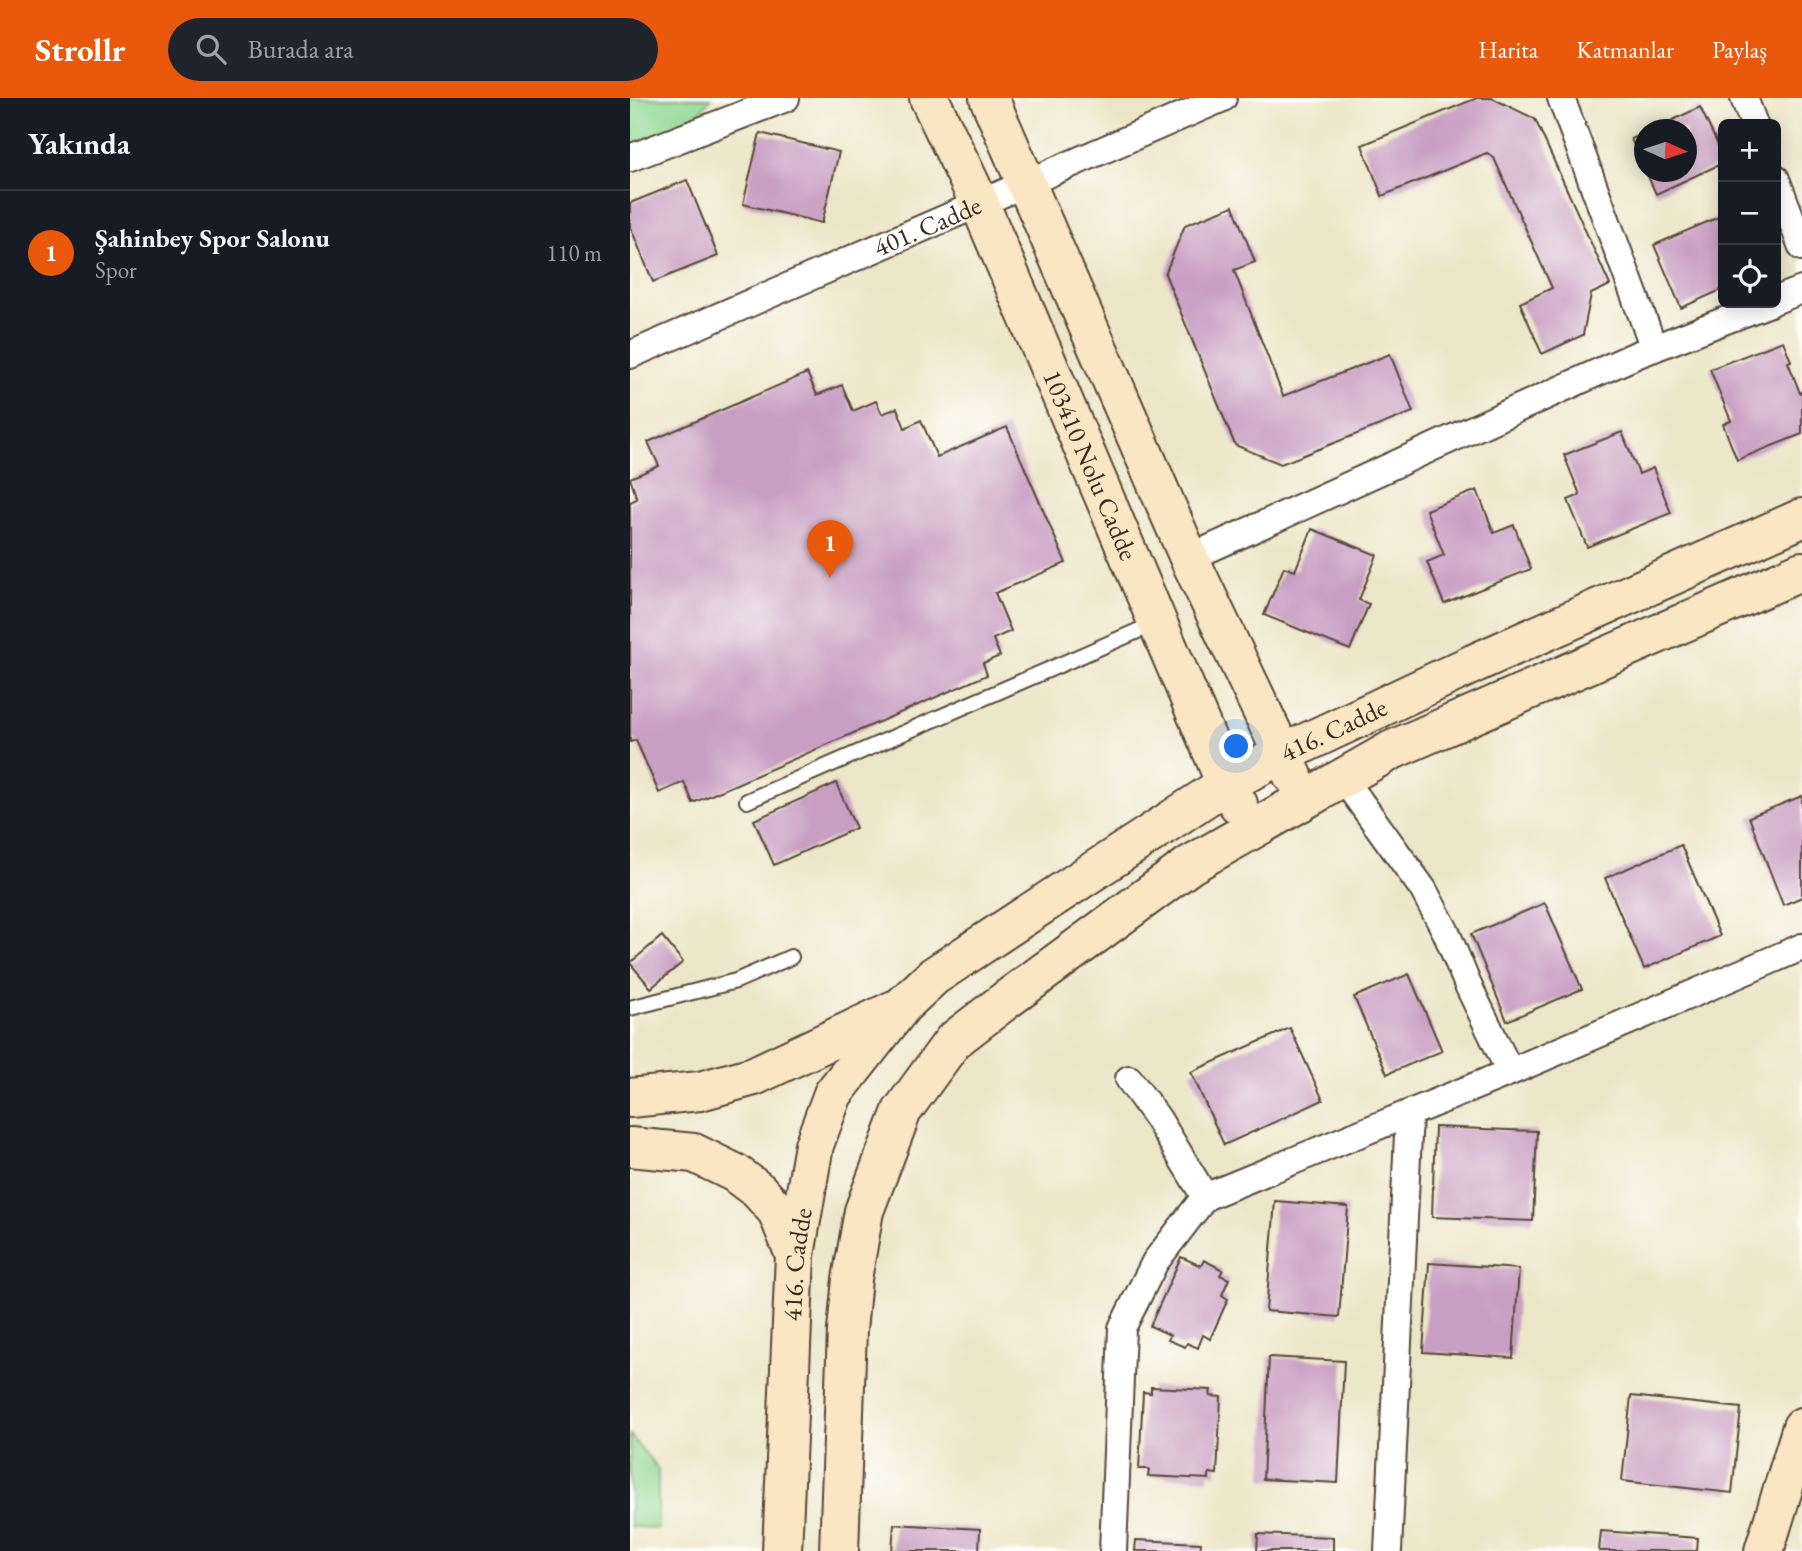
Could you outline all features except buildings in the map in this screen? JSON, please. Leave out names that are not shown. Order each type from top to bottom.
[{"type":"main road","name":"103410 Nolu Cadde","points":[[929,98],[979,202],[1226,784],[1253,830]]},
{"type":"main road","points":[[989,98],[1189,558],[1305,800]]},
{"type":"main road","name":"416. Cadde","points":[[782,1551],[795,1255],[814,1145],[833,1094],[902,1006],[934,976],[1226,784],[1282,754],[1475,663],[1802,518]]},
{"type":"main road","points":[[839,1551],[847,1330],[852,1279],[864,1211],[902,1111],[953,1041],[1190,865],[1392,750],[1802,571]]},
{"type":"main road","points":[[1157,622],[1209,600]]},
{"type":"main road","name":"416. Cadde","points":[[630,1098],[700,1091],[754,1076],[902,1006]]},
{"type":"main road","points":[[630,1147],[694,1153],[734,1173],[759,1191],[777,1211],[795,1255]]},
{"type":"main road","points":[[1764,1551],[1802,1427]]},
{"type":"street","points":[[630,158],[786,98]]},
{"type":"street","name":"401. Cadde","points":[[630,355],[1223,98]]},
{"type":"street","points":[[1560,98],[1654,348]]},
{"type":"street","points":[[1744,98],[1752,119]]},
{"type":"street","points":[[1777,182],[1802,247]]},
{"type":"street","points":[[1781,298],[1802,290]]},
{"type":"street","points":[[1189,558],[1654,348],[1757,308]]},
{"type":"street","points":[[1343,778],[1423,889],[1446,932],[1467,984],[1510,1072]]},
{"type":"street","points":[[1113,1551],[1122,1328],[1155,1262],[1205,1197],[1510,1072],[1802,947]]},
{"type":"street","points":[[1129,1079],[1158,1119],[1205,1197]]},
{"type":"street","points":[[1388,1551],[1409,1114]]},
{"type":"lane","points":[[747,801],[1157,622]]},
{"type":"lane","points":[[630,1008],[736,981],[791,957]]},
{"type":"green space","points":[[630,98],[711,98],[697,115],[630,147]]},
{"type":"green space","points":[[630,1435],[658,1469],[658,1529],[630,1526]]},
{"type":"place","name":"Şahinbey Spor Salonu","points":[[830,578]]}]
